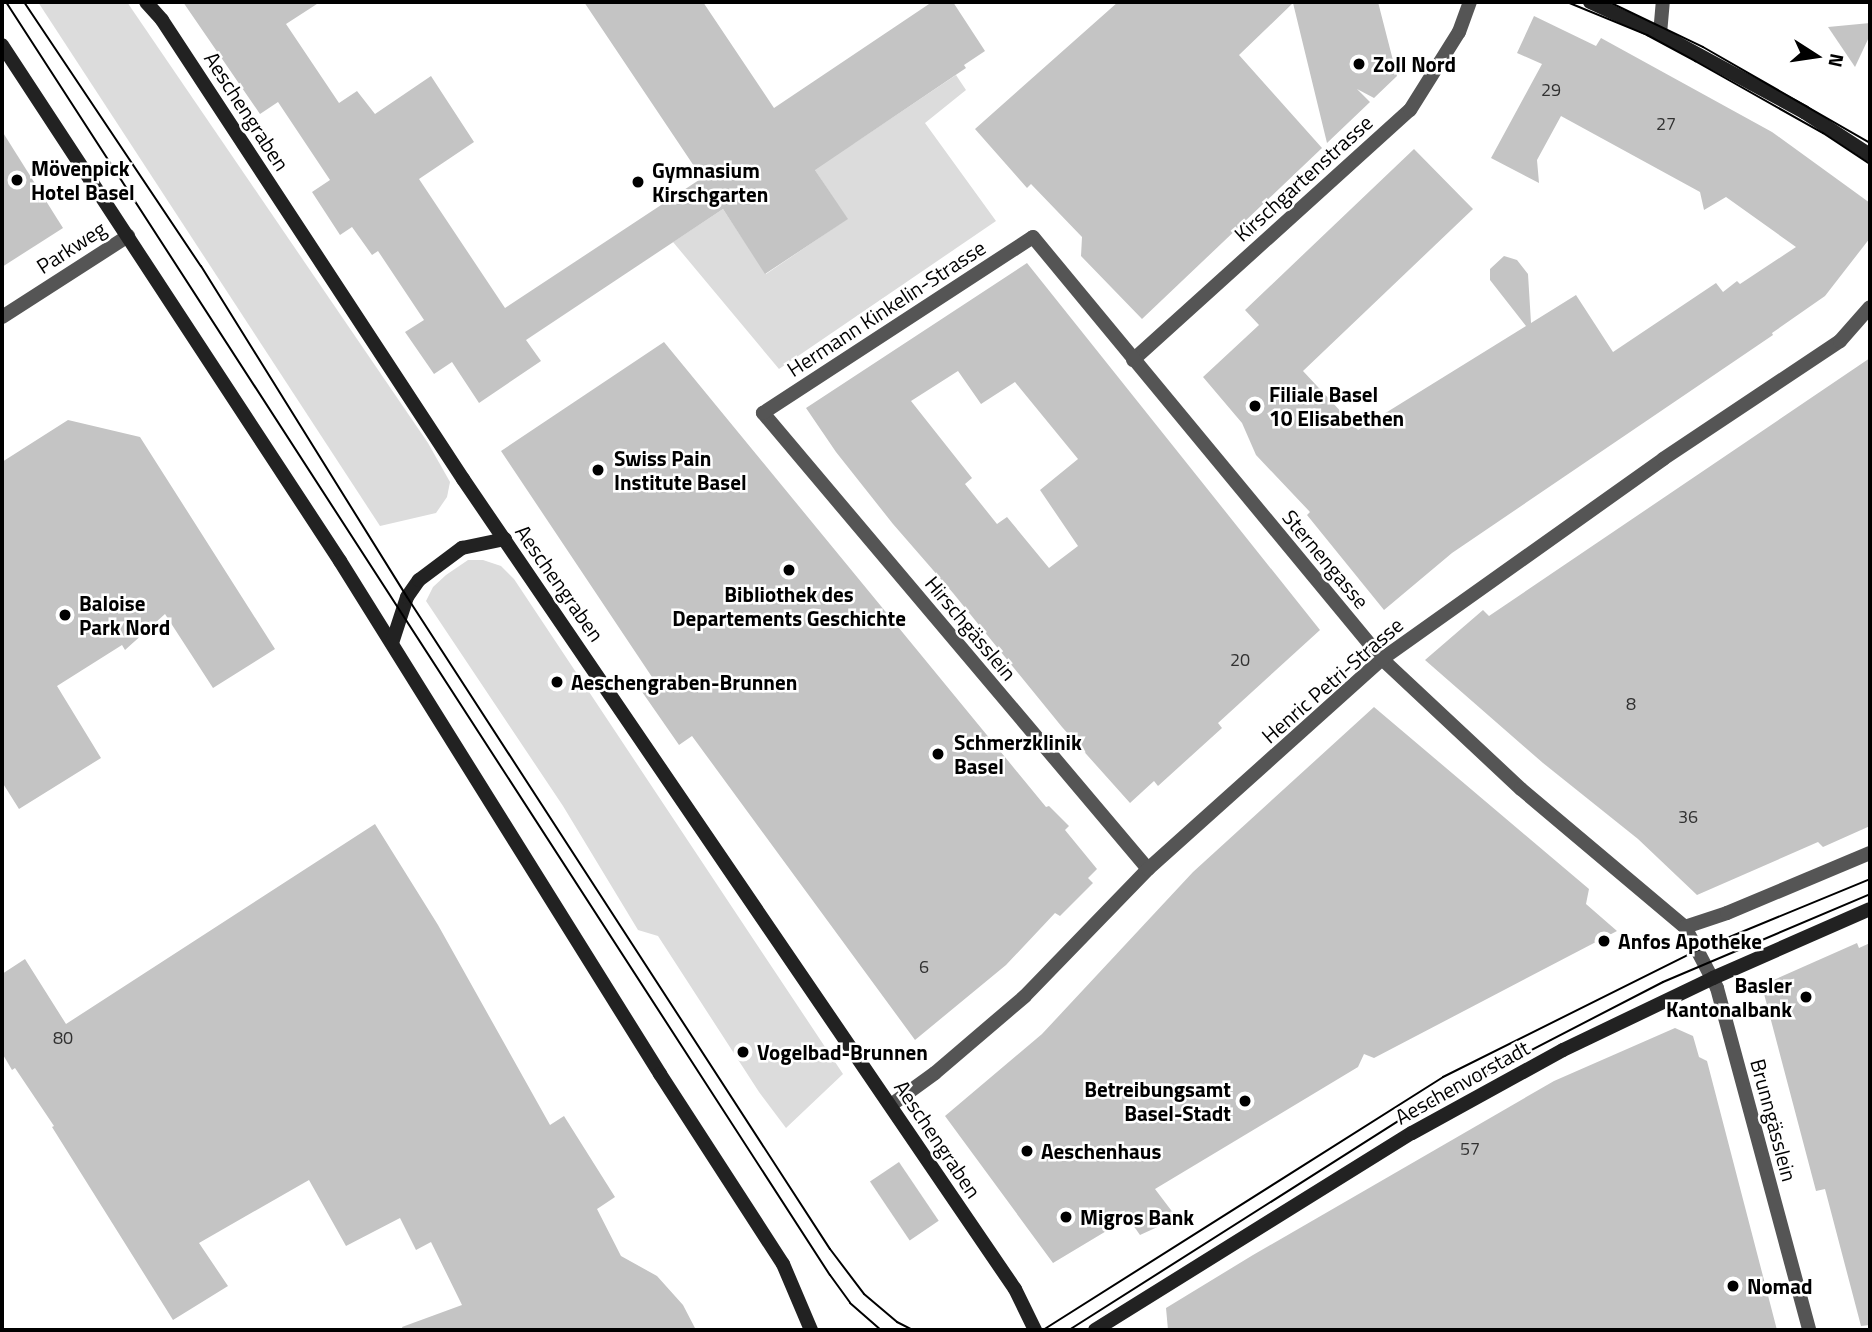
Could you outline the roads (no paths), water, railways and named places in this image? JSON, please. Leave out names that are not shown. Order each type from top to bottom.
[{"type":"main road","name":"Aeschengraben","points":[[146,2],[162,20],[505,539],[1015,1289],[1035,1330]]},
{"type":"main road","points":[[1590,2],[1660,34],[1804,112],[1870,155]]},
{"type":"main road","points":[[2,45],[392,642],[660,1074],[783,1264],[811,1330]]},
{"type":"main road","points":[[392,642],[407,597],[419,580],[462,548],[505,539]]},
{"type":"main road","name":"Aeschenvorstadt","points":[[1095,1330],[1412,1133],[1563,1050],[1713,978],[1870,909]]},
{"type":"street","name":"Kirschgartenstrasse","points":[[1133,360],[1410,110],[1459,32],[1470,2]]},
{"type":"street","points":[[1660,34],[1663,2]]},
{"type":"street","name":"Parkweg","points":[[2,317],[128,236]]},
{"type":"street","name":"Sternengasse","points":[[1033,237],[1382,659],[1521,789],[1685,927]]},
{"type":"street","name":"Hermann Kinkelin-Strasse","points":[[762,413],[1033,237]]},
{"type":"street","name":"Henric Petri-Strasse","points":[[891,1105],[935,1073],[1025,996],[1148,869],[1382,659],[1663,458],[1840,341],[1870,307]]},
{"type":"street","name":"Hirschgässlein","points":[[762,413],[1148,869]]},
{"type":"street","points":[[1685,927],[1727,913],[1870,853]]},
{"type":"street","name":"Brunngässlein","points":[[1685,927],[1713,978],[1809,1330]]},
{"type":"tram line","points":[[6,2],[830,1275],[850,1303],[881,1330]]},
{"type":"tram line","points":[[24,2],[201,266],[407,597],[830,1249],[864,1294],[897,1322],[913,1330]]},
{"type":"tram line","points":[[1567,2],[1647,35],[1823,133],[1870,164]]},
{"type":"tram line","points":[[1609,2],[1703,47],[1870,143]]},
{"type":"tram line","points":[[1043,1330],[1443,1077],[1698,950],[1870,879]]},
{"type":"tram line","points":[[1069,1330],[1401,1119],[1448,1093],[1663,982],[1870,894]]},
{"type":"place","name":"Zoll Nord","points":[[1359,64]]},
{"type":"place","name":"Mövenpick Hotel Basel","points":[[17,180]]},
{"type":"place","name":"Gymnasium Kirschgarten","points":[[638,182]]},
{"type":"place","name":"Filiale Basel 10 Elisabethen","points":[[1255,406]]},
{"type":"place","name":"Swiss Pain Institute Basel","points":[[598,470]]},
{"type":"place","name":"Bibliothek des Departements Geschichte","points":[[789,570]]},
{"type":"place","name":"Baloise Park Nord","points":[[65,615]]},
{"type":"place","name":"Aeschengraben-Brunnen","points":[[557,682]]},
{"type":"place","name":"Schmerzklinik Basel","points":[[938,754]]},
{"type":"place","name":"Anfos Apotheke","points":[[1604,941]]},
{"type":"place","name":"Basler Kantonalbank","points":[[1806,997]]},
{"type":"place","name":"Vogelbad-Brunnen","points":[[743,1052]]},
{"type":"place","name":"Betreibungsamt Basel-Stadt","points":[[1245,1101]]},
{"type":"place","name":"Aeschenhaus","points":[[1027,1151]]},
{"type":"place","name":"Migros Bank","points":[[1066,1217]]},
{"type":"place","name":"Nomad","points":[[1733,1286]]}]
